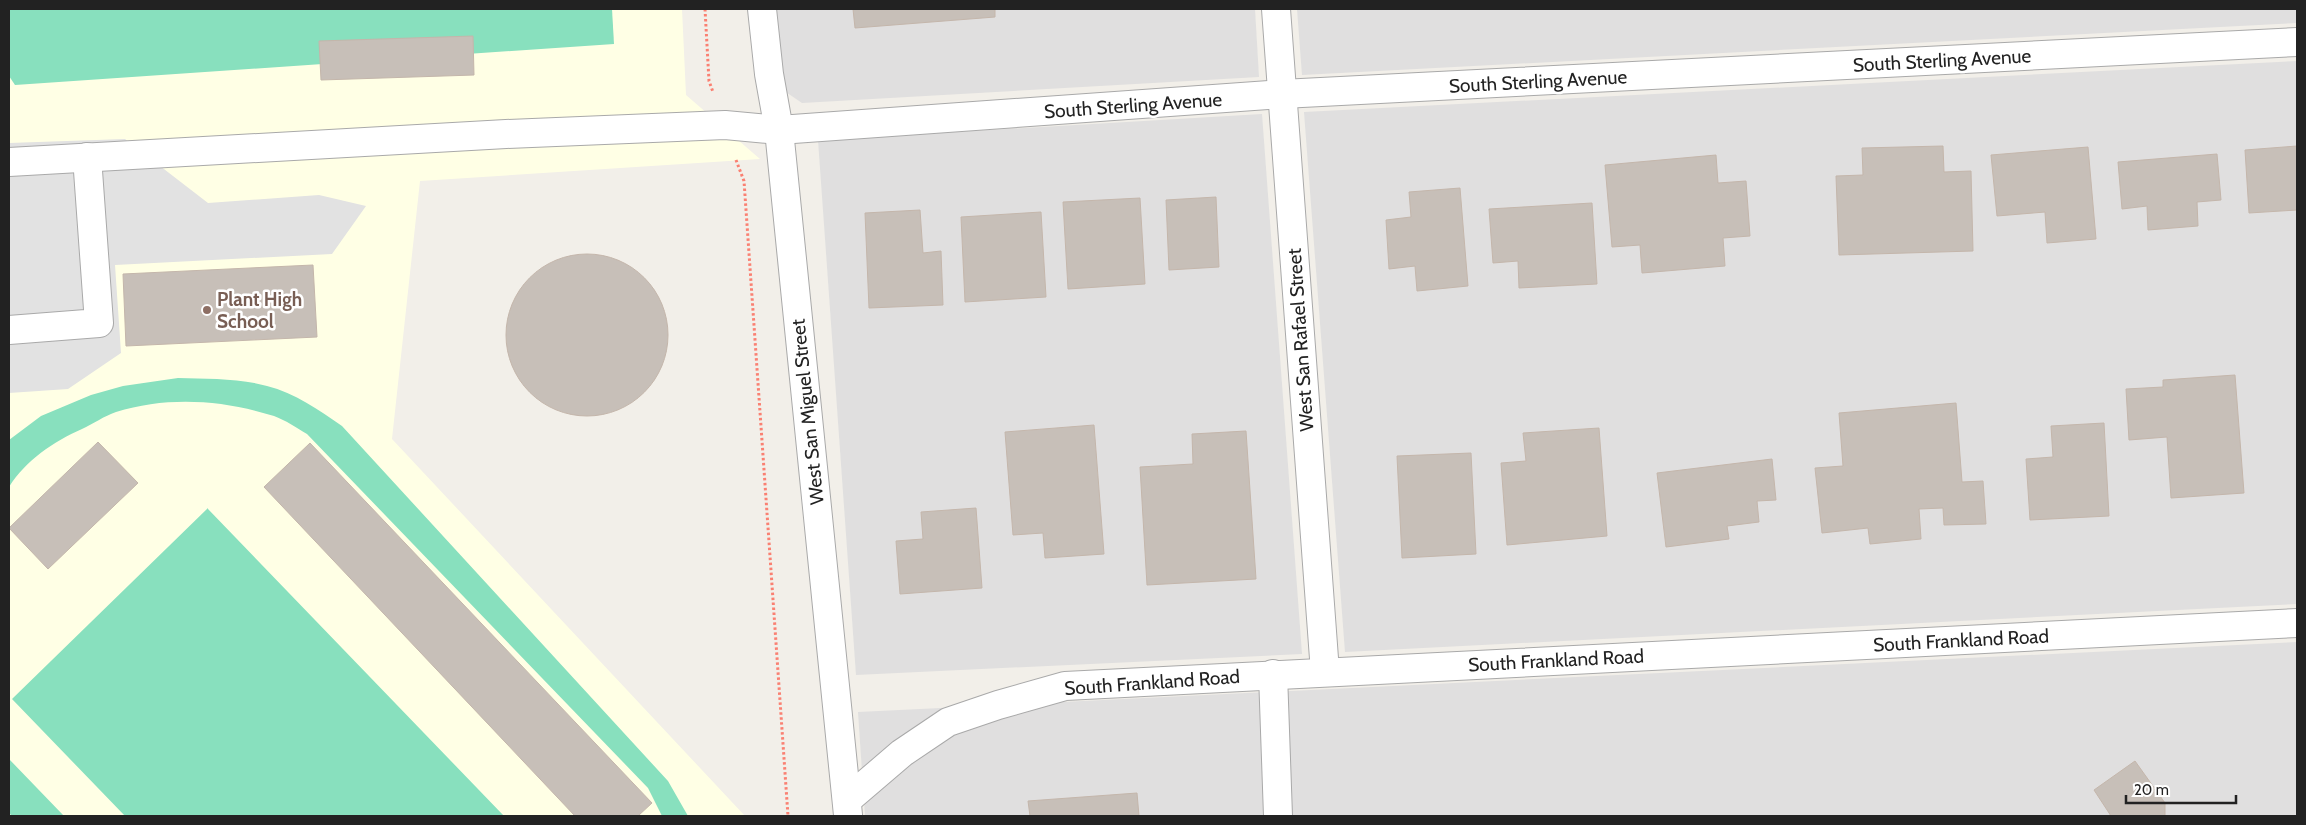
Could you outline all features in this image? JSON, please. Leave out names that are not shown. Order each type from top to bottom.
[{"type":"street","name":"West San Miguel Street","points":[[762,9],[769,74],[779,130],[847,808]]},
{"type":"street","name":"West San Rafael Street","points":[[1276,9],[1325,672]]},
{"type":"street","name":"South Sterling Avenue","points":[[9,162],[486,135],[724,125],[779,130],[1282,94],[2297,42]]},
{"type":"street","points":[[9,330],[98,323],[87,157]]},
{"type":"street","name":"South Frankland Road","points":[[847,808],[902,753],[948,722],[998,705],[1065,686],[2297,623]]},
{"type":"street","points":[[1273,674],[1278,816]]},
{"type":"path","points":[[705,9],[709,81],[744,182],[788,816]]},
{"type":"shaded area","name":"Plant High School","points":[[9,9],[682,9],[686,95],[760,159],[420,181],[392,439],[745,816],[9,816]]},
{"type":"shaded area","points":[[770,9],[1255,9],[1259,77],[802,103],[777,86]]},
{"type":"shaded area","points":[[1297,9],[2297,9],[2297,23],[1302,75]]},
{"type":"shaded area","points":[[2297,61],[2297,604],[1345,652],[1304,112]]},
{"type":"shaded area","points":[[1262,114],[1302,654],[856,675],[818,140]]},
{"type":"shaded area","points":[[125,139],[208,203],[319,195],[366,206],[332,254],[115,265],[121,353],[68,389],[9,393],[9,143]]},
{"type":"shaded area","points":[[2297,642],[2297,816],[865,816],[858,712]]},
{"type":"green space","points":[[9,9],[612,9],[614,44],[15,85],[9,76]]},
{"type":"green space","points":[[178,378],[234,380],[267,386],[316,408],[342,426],[668,781],[688,816],[662,816],[648,788],[307,434],[274,416],[235,406],[195,402],[155,404],[116,412],[71,434],[41,453],[24,468],[9,487],[9,440],[41,416],[91,395],[123,386]]},
{"type":"green space","points":[[208,508],[504,816],[125,816],[12,699]]},
{"type":"green space","points":[[9,759],[64,816],[12,816],[9,813]]},
{"type":"building","points":[[853,9],[995,9],[995,17],[855,28]]},
{"type":"building","points":[[473,36],[474,75],[321,80],[319,41]]},
{"type":"building","points":[[1943,146],[1944,172],[1971,171],[1973,251],[1839,255],[1836,176],[1863,175],[1862,148]]},
{"type":"building","points":[[2297,146],[2297,210],[2249,213],[2245,150]]},
{"type":"building","points":[[2088,147],[2096,239],[2047,243],[2045,212],[1997,216],[1991,155]]},
{"type":"building","points":[[2217,154],[2221,200],[2197,202],[2198,226],[2148,230],[2147,206],[2122,209],[2118,162]]},
{"type":"building","points":[[1716,155],[1718,183],[1746,181],[1750,236],[1723,238],[1725,266],[1642,273],[1640,245],[1612,247],[1605,165]]},
{"type":"building","points":[[1460,188],[1468,286],[1417,291],[1415,266],[1389,269],[1386,220],[1411,217],[1409,192]]},
{"type":"building","points":[[1216,197],[1219,267],[1169,270],[1166,200]]},
{"type":"building","points":[[1140,198],[1145,284],[1068,289],[1063,202]]},
{"type":"building","points":[[1592,203],[1597,284],[1519,288],[1518,261],[1493,263],[1489,209]]},
{"type":"building","points":[[920,210],[923,253],[941,251],[943,305],[869,308],[865,213]]},
{"type":"building","points":[[1041,212],[1046,297],[965,302],[961,217]]},
{"type":"building","points":[[595,254],[611,257],[625,263],[650,284],[659,297],[665,311],[668,335],[667,351],[659,373],[638,398],[625,407],[611,413],[579,416],[563,413],[549,407],[524,386],[515,373],[509,359],[506,327],[509,311],[515,297],[536,272],[549,263],[563,257]]},
{"type":"building","points":[[313,265],[317,337],[126,346],[123,274]]},
{"type":"building","points":[[2235,375],[2244,493],[2171,498],[2167,437],[2129,440],[2126,389],[2163,387],[2163,380]]},
{"type":"building","points":[[1956,403],[1962,482],[1983,481],[1986,524],[1944,525],[1943,508],[1919,509],[1921,539],[1870,544],[1868,528],[1822,533],[1815,468],[1843,466],[1839,413]]},
{"type":"building","points":[[2104,423],[2109,516],[2030,520],[2026,459],[2053,457],[2051,426]]},
{"type":"building","points":[[1094,425],[1104,554],[1045,558],[1043,533],[1013,535],[1005,432]]},
{"type":"building","points":[[1599,428],[1607,536],[1507,545],[1501,463],[1526,461],[1523,433]]},
{"type":"building","points":[[1246,431],[1256,579],[1147,585],[1140,467],[1193,464],[1192,434]]},
{"type":"building","points":[[98,442],[138,483],[48,569],[9,528]]},
{"type":"building","points":[[310,443],[652,803],[638,816],[575,816],[264,487]]},
{"type":"building","points":[[1471,453],[1476,554],[1402,558],[1397,456]]},
{"type":"building","points":[[1772,459],[1776,500],[1757,501],[1759,522],[1727,526],[1729,539],[1666,547],[1657,473]]},
{"type":"building","points":[[976,508],[982,588],[900,594],[896,541],[923,539],[921,512]]},
{"type":"building","points":[[2135,761],[2165,803],[2165,816],[2111,816],[2094,790]]},
{"type":"building","points":[[1137,793],[1139,816],[1030,816],[1028,801]]},
{"type":"place","name":"Plant High School","points":[[207,310]]}]
